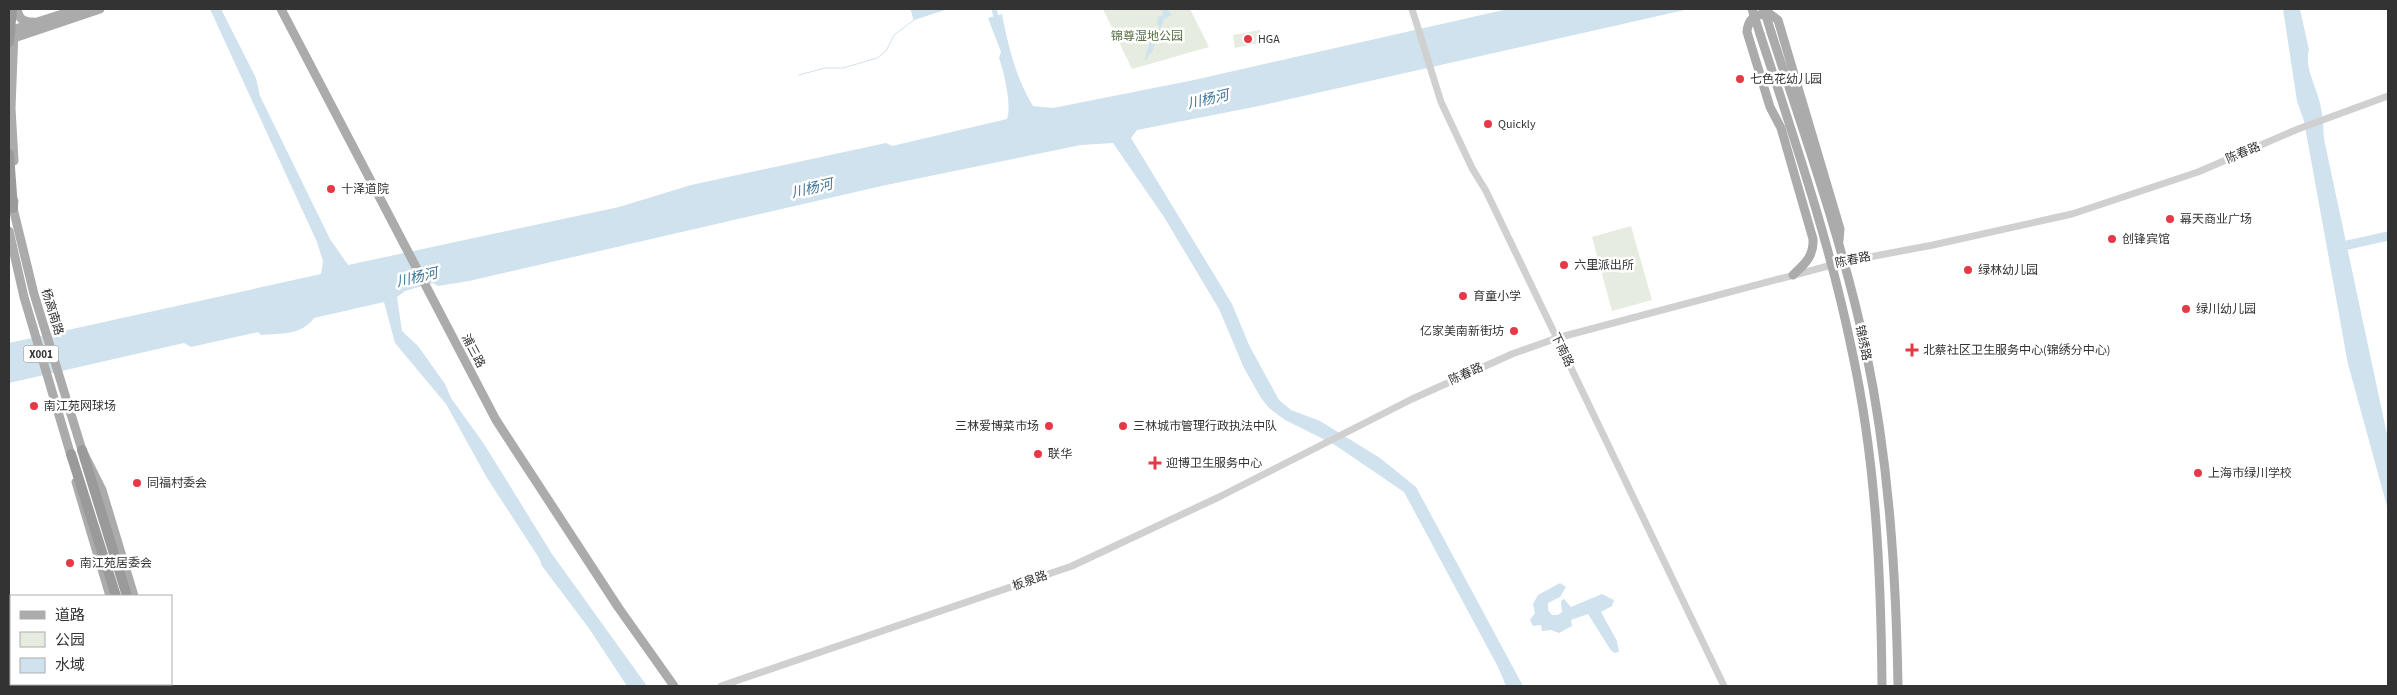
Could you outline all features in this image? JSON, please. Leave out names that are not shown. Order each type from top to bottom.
[{"type":"highway","name":"杨高南路","points":[[11,36],[12,9]]},
{"type":"highway","name":"杨高南路","points":[[9,154],[13,208]]},
{"type":"highway","name":"杨高南路","points":[[82,450],[127,595]]},
{"type":"highway","name":"杨高南路","points":[[71,454],[116,595]]},
{"type":"main road","name":"杨高南路","points":[[17,9],[11,36],[11,108],[15,195],[13,208],[18,254],[27,306],[71,454],[79,497],[110,595]]},
{"type":"main road","points":[[17,9],[19,17],[23,21],[38,22]]},
{"type":"main road","points":[[11,36],[38,22],[78,9]]},
{"type":"main road","points":[[11,36],[100,9]]},
{"type":"main road","name":"浦三路","points":[[281,9],[496,420],[618,607],[674,686]]},
{"type":"main road","name":"锦绣路","points":[[1752,9],[1831,265],[1852,351],[1866,434],[1876,516],[1881,592],[1882,686]]},
{"type":"main road","name":"锦绣路","points":[[1764,9],[1843,262],[1866,351],[1880,429],[1891,515],[1896,594],[1898,686]]},
{"type":"main road","name":"锦绣路","points":[[1793,275],[1814,249],[1813,239],[1781,128],[1770,107],[1746,32],[1747,24],[1756,15],[1770,14],[1778,20],[1840,229],[1838,246]]},
{"type":"main road","name":"杨高南路","points":[[9,231],[82,450],[102,490],[134,595]]},
{"type":"street","name":"下南路","points":[[1413,11],[1438,92],[1453,128],[1557,338],[1724,686]]},
{"type":"street","name":"陈春路","points":[[1325,442],[1471,372],[1557,338],[1843,262],[1933,246],[2072,214],[2198,172],[2298,129],[2388,96]]},
{"type":"street","name":"板泉路","points":[[721,686],[1072,566],[1219,497],[1325,442]]},
{"type":"green space","name":"锦尊湿地公园","points":[[1103,9],[1190,9],[1209,47],[1132,69]]},
{"type":"green space","name":"HGA","points":[[1260,30],[1262,42],[1235,48],[1233,35]]},
{"type":"green space","points":[[1631,226],[1652,300],[1612,311],[1592,237]]},
{"type":"water","name":"川杨河","points":[[210,9],[221,9],[256,78],[260,96],[330,239],[348,265],[619,207],[691,185],[886,143],[892,146],[1007,119],[1009,106],[999,58],[1001,52],[988,18],[1002,14],[1013,62],[1027,96],[1033,106],[1053,108],[1194,80],[1508,9],[1689,9],[1259,106],[1137,130],[1131,138],[1232,304],[1249,345],[1279,400],[1291,410],[1320,421],[1380,458],[1416,487],[1523,686],[1506,686],[1498,667],[1404,492],[1335,445],[1285,420],[1269,408],[1261,398],[1244,368],[1219,309],[1164,217],[1113,143],[1081,145],[886,185],[469,281],[438,286],[433,283],[405,291],[397,297],[402,331],[418,346],[445,384],[451,398],[484,444],[552,554],[647,686],[627,686],[588,627],[542,566],[539,558],[487,478],[446,404],[395,343],[384,302],[314,318],[309,324],[297,331],[261,335],[258,332],[191,347],[184,343],[9,383],[9,343],[321,274],[323,261],[317,242]]},
{"type":"water","points":[[911,9],[948,9],[914,20]]},
{"type":"water","points":[[1160,9],[1168,10],[1172,15],[1164,19],[1153,50],[1144,62],[1149,44],[1160,27],[1157,24],[1158,17],[1164,15]]},
{"type":"water","points":[[2283,9],[2300,9],[2309,50],[2309,69],[2320,105],[2324,139],[2388,439],[2388,510],[2348,364],[2304,121],[2297,101]]},
{"type":"water","points":[[1560,583],[1566,587],[1560,597],[1548,603],[1548,610],[1552,615],[1558,615],[1562,612],[1561,601],[1564,599],[1571,607],[1602,594],[1614,600],[1612,606],[1601,612],[1617,641],[1619,652],[1614,653],[1610,649],[1588,614],[1571,620],[1572,626],[1559,633],[1551,630],[1542,631],[1541,625],[1533,626],[1530,620],[1535,613],[1533,604],[1538,595]]},
{"type":"waterway","points":[[799,75],[825,68],[843,68],[877,58],[886,51],[894,35],[914,20],[911,9]]},
{"type":"waterway","points":[[994,9],[997,20]]},
{"type":"waterway","points":[[2334,248],[2388,236]]},
{"type":"place","name":"HGA","points":[[1248,39]]},
{"type":"place","name":"七色花幼儿园","points":[[1740,79]]},
{"type":"place","name":"Quickly","points":[[1488,124]]},
{"type":"place","name":"十泽道院","points":[[331,189]]},
{"type":"place","name":"幕天商业广场","points":[[2170,219]]},
{"type":"place","name":"创锋宾馆","points":[[2112,239]]},
{"type":"place","name":"六里派出所","points":[[1564,265]]},
{"type":"place","name":"绿林幼儿园","points":[[1968,270]]},
{"type":"place","name":"育童小学","points":[[1463,296]]},
{"type":"place","name":"绿川幼儿园","points":[[2186,309]]},
{"type":"place","name":"亿家美南新街坊","points":[[1514,331]]},
{"type":"place","name":"北蔡社区卫生服务中心(锦绣分中心)","points":[[1912,350]]},
{"type":"place","name":"南江苑网球场","points":[[34,406]]},
{"type":"place","name":"三林爱博菜市场","points":[[1049,426]]},
{"type":"place","name":"三林城市管理行政执法中队","points":[[1123,426]]},
{"type":"place","name":"联华","points":[[1038,454]]},
{"type":"place","name":"迎博卫生服务中心","points":[[1155,463]]},
{"type":"place","name":"上海市绿川学校","points":[[2198,473]]},
{"type":"place","name":"同福村委会","points":[[137,483]]},
{"type":"place","name":"南江苑居委会","points":[[70,563]]}]
